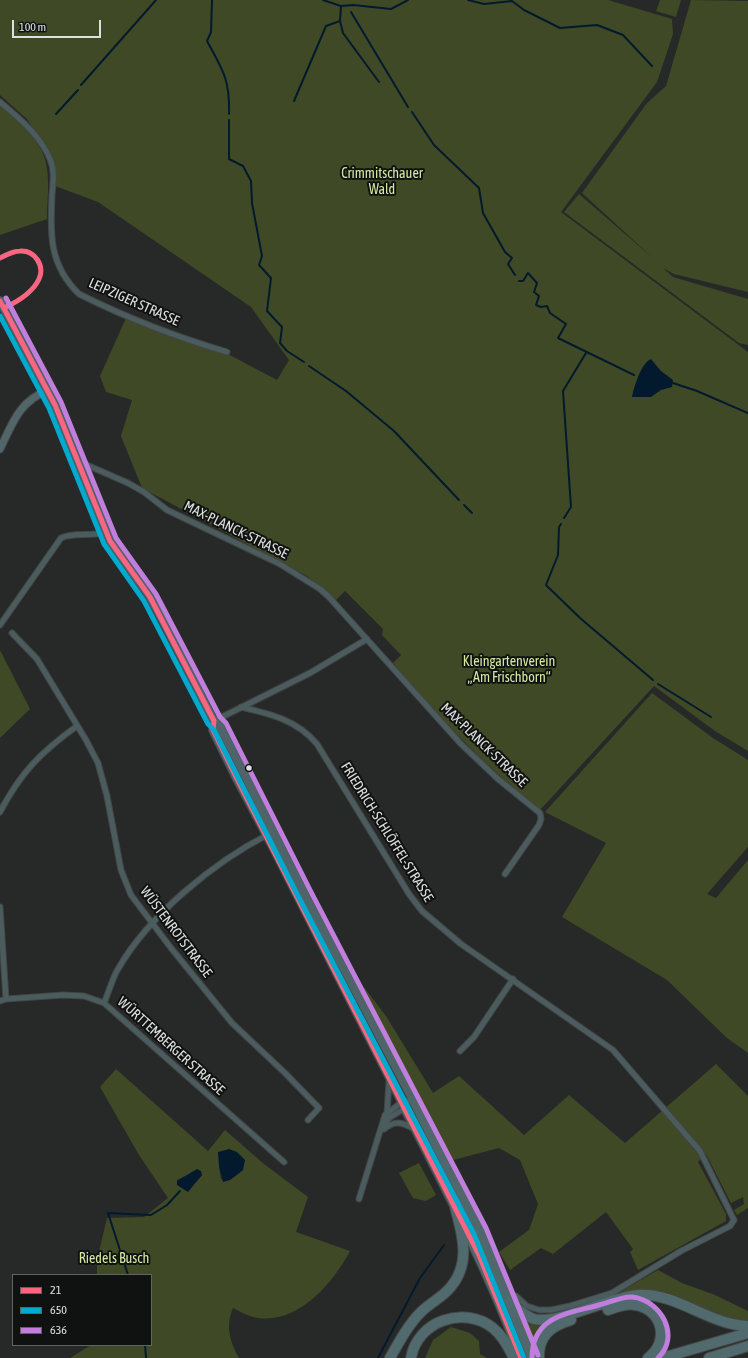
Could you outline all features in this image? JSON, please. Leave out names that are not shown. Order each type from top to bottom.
[{"type":"highway","points":[[413,1100],[480,1231],[518,1328],[532,1358]]},
{"type":"highway","points":[[403,1105],[455,1207],[496,1293],[521,1358]]},
{"type":"highway","points":[[390,1358],[413,1321],[422,1310],[449,1289],[460,1272],[464,1245],[455,1207]]},
{"type":"highway","points":[[507,1297],[528,1317],[544,1320],[629,1296],[650,1295],[671,1300],[723,1322],[748,1326]]},
{"type":"highway","points":[[539,1358],[539,1348],[543,1338],[553,1327],[562,1322],[631,1304],[649,1310],[656,1316],[660,1325],[662,1335],[659,1345],[648,1358]]},
{"type":"highway","points":[[411,1358],[415,1345],[426,1331],[441,1321],[459,1317],[477,1320],[493,1328],[502,1337],[514,1358]]},
{"type":"highway","points":[[662,1358],[748,1333]]},
{"type":"highway","points":[[709,1358],[748,1346]]},
{"type":"main road","points":[[0,301],[48,390],[80,462],[106,532],[115,549],[147,594],[162,619],[214,721],[220,726],[270,834],[403,1105]]},
{"type":"main road","points":[[0,449],[26,403],[34,396],[48,390]]},
{"type":"main road","points":[[270,834],[413,1100]]},
{"type":"street","name":"LEIPZIGER STRASSE","points":[[0,102],[31,129],[50,159],[53,171],[51,210],[53,248],[57,265],[72,287],[79,294],[139,322],[173,335],[227,352]]},
{"type":"street","name":"MAX-PLANCK-STRASSE","points":[[80,462],[128,483],[144,492],[167,510],[280,564],[300,575],[328,596],[461,744],[498,779],[540,813],[541,819],[539,825],[505,874]]},
{"type":"street","points":[[0,625],[61,538],[67,535],[94,536],[106,532]]},
{"type":"street","name":"WÜSTENROTSTRASSE","points":[[12,633],[37,659],[98,763],[107,796],[121,870],[131,895],[232,1022],[286,1073],[319,1108],[308,1120]]},
{"type":"street","points":[[214,721],[310,673],[367,639]]},
{"type":"street","name":"FRIEDRICH-SCHLÖFFEL-STRASSE","points":[[241,707],[285,719],[309,734],[317,744],[397,874],[422,911],[461,944],[613,1050],[700,1151],[734,1220],[730,1226],[681,1250],[612,1293],[551,1310],[533,1308],[516,1296],[507,1297]]},
{"type":"street","points":[[0,812],[13,788],[34,761],[77,726]]},
{"type":"street","points":[[104,1003],[118,969],[142,934],[192,886],[231,857],[270,834]]},
{"type":"street","points":[[0,907],[6,999]]},
{"type":"street","points":[[460,1051],[474,1037],[513,979]]},
{"type":"street","name":"WÜRTTEMBERGER STRASSE","points":[[0,1001],[6,999],[63,995],[84,996],[104,1003],[284,1162]]},
{"type":"street","points":[[359,1199],[387,1112],[389,1078]]},
{"type":"street","points":[[387,1112],[413,1100]]},
{"type":"street","points":[[380,1132],[389,1118],[403,1105]]},
{"type":"street","points":[[380,1132],[396,1122],[402,1123],[417,1131]]},
{"type":"green space","name":"Crimmitschauer Wald","points":[[0,0],[608,0],[672,19],[673,34],[657,82],[561,212],[748,352],[748,751],[715,731],[654,686],[540,810],[500,776],[427,703],[393,663],[401,655],[382,635],[383,629],[345,591],[336,600],[307,576],[142,488],[121,436],[132,400],[106,392],[100,376],[126,318],[226,353],[277,380],[289,360],[251,307],[98,202],[55,186],[52,159],[27,119],[0,95]]},
{"type":"green space","points":[[660,0],[681,0],[676,17],[656,11]]},
{"type":"green space","points":[[691,0],[748,1],[748,292],[674,274],[663,268],[673,277],[748,299],[748,345],[739,343],[564,212],[579,194],[654,259],[582,193],[647,103],[666,86]]},
{"type":"green space","points":[[0,105],[28,131],[39,146],[46,163],[48,183],[47,219],[0,235]]},
{"type":"green space","points":[[0,650],[30,709],[0,738]]},
{"type":"green space","points":[[652,693],[713,738],[748,760],[748,847],[707,894],[716,898],[748,860],[748,1053],[727,1038],[667,980],[562,917],[606,843],[545,812]]},
{"type":"green space","points":[[340,956],[386,1016],[433,1093],[459,1076],[524,1135],[569,1095],[625,1143],[716,1064],[748,1096],[748,1208],[737,1215],[734,1210],[744,1204],[743,1197],[731,1203],[706,1154],[698,1162],[726,1214],[726,1221],[638,1270],[630,1252],[633,1249],[606,1212],[553,1254],[541,1248],[510,1270],[499,1252],[529,1230],[538,1204],[520,1160],[499,1148],[453,1160],[423,1109]]},
{"type":"green space","name":"Riedels Busch","points":[[116,1069],[208,1151],[225,1130],[264,1164],[308,1197],[296,1232],[350,1251],[333,1277],[322,1289],[297,1309],[283,1316],[268,1318],[253,1317],[233,1308],[229,1321],[229,1328],[233,1346],[239,1358],[70,1358],[89,1346],[152,1346],[152,1274],[97,1274],[97,1260],[107,1218],[144,1217],[168,1198],[139,1155],[100,1087]],"holes":[[[220,1157],[243,1170],[230,1180],[221,1179],[219,1166]],[[197,1170],[202,1175],[197,1181],[177,1185],[177,1180]]]},
{"type":"green space","points":[[419,1163],[436,1195],[426,1201],[413,1198],[399,1173]]},
{"type":"green space","points":[[658,1270],[682,1283],[715,1295],[748,1311],[748,1322],[730,1321],[687,1302],[621,1294],[620,1292]]},
{"type":"green space","points":[[522,1316],[557,1320],[534,1352]]},
{"type":"green space","points":[[451,1327],[470,1333],[479,1341],[480,1354],[487,1358],[425,1358],[433,1340]]},
{"type":"water","points":[[651,359],[661,371],[673,380],[672,387],[661,390],[651,397],[632,397],[641,370],[647,361]]},
{"type":"water","points":[[229,1149],[237,1152],[245,1160],[243,1170],[230,1180],[223,1182],[219,1166],[218,1152]]},
{"type":"water","points":[[197,1169],[201,1171],[202,1175],[188,1192],[177,1185],[177,1181]]},
{"type":"waterway","points":[[81,85],[156,0]]},
{"type":"waterway","points":[[212,0],[211,32],[207,41],[221,68],[227,84],[229,114]]},
{"type":"waterway","points":[[323,0],[341,6],[353,5],[391,9],[408,0]]},
{"type":"waterway","points":[[468,0],[484,4],[512,1],[524,10],[560,28],[597,25],[623,35],[652,66]]},
{"type":"waterway","points":[[294,101],[326,26],[340,21],[341,6]]},
{"type":"waterway","points":[[351,12],[408,107]]},
{"type":"waterway","points":[[340,21],[343,33],[379,82]]},
{"type":"waterway","points":[[56,114],[78,90]]},
{"type":"waterway","points":[[412,112],[434,145],[479,188],[483,213],[505,252],[512,258],[508,264],[515,275]]},
{"type":"waterway","points":[[229,120],[229,159],[243,166],[251,181],[252,203],[262,256],[259,265],[271,278],[267,311],[282,327],[280,343],[287,351],[304,362]]},
{"type":"waterway","points":[[519,281],[523,281],[528,273],[537,283],[534,292],[539,296],[536,305],[541,307],[547,306],[550,313],[566,324],[558,338],[634,375]]},
{"type":"waterway","points":[[564,518],[571,507],[563,391],[586,353]]},
{"type":"waterway","points":[[309,366],[346,391],[394,431],[459,500]]},
{"type":"waterway","points":[[673,383],[697,391],[748,413]]},
{"type":"waterway","points":[[464,505],[472,513]]},
{"type":"waterway","points":[[561,524],[559,527],[558,555],[546,585],[580,618],[653,680]]},
{"type":"waterway","points":[[658,684],[711,717]]},
{"type":"waterway","points":[[128,1274],[108,1213],[151,1215],[167,1205],[180,1191]]},
{"type":"waterway","points":[[378,1358],[420,1278],[444,1245]]},
{"type":"waterway","points":[[145,1346],[146,1358]]},
{"type":"transit line","name":"21","points":[[0,258],[10,253],[25,251],[34,256],[40,264],[41,269],[39,279],[33,288],[19,300],[4,308]]},
{"type":"transit line","name":"636","points":[[6,298],[61,402],[116,538],[156,594],[220,717],[226,723],[310,890],[486,1228],[538,1355]]},
{"type":"transit line","name":"21","points":[[0,301],[55,405],[110,541],[150,597],[214,721],[213,730],[237,779],[479,1255],[521,1358]]},
{"type":"transit line","name":"650","points":[[0,316],[49,408],[104,544],[144,601],[208,724],[214,730],[298,896],[474,1234],[524,1358]]},
{"type":"transit line","name":"636","points":[[532,1358],[534,1344],[538,1333],[545,1325],[554,1319],[575,1311],[628,1297],[642,1300],[652,1305],[664,1320],[668,1330],[668,1340],[665,1349],[658,1358]]},
{"type":"park label","name":"Kleingartenverein „Am Frischborn“","points":[[509,670]]}]
